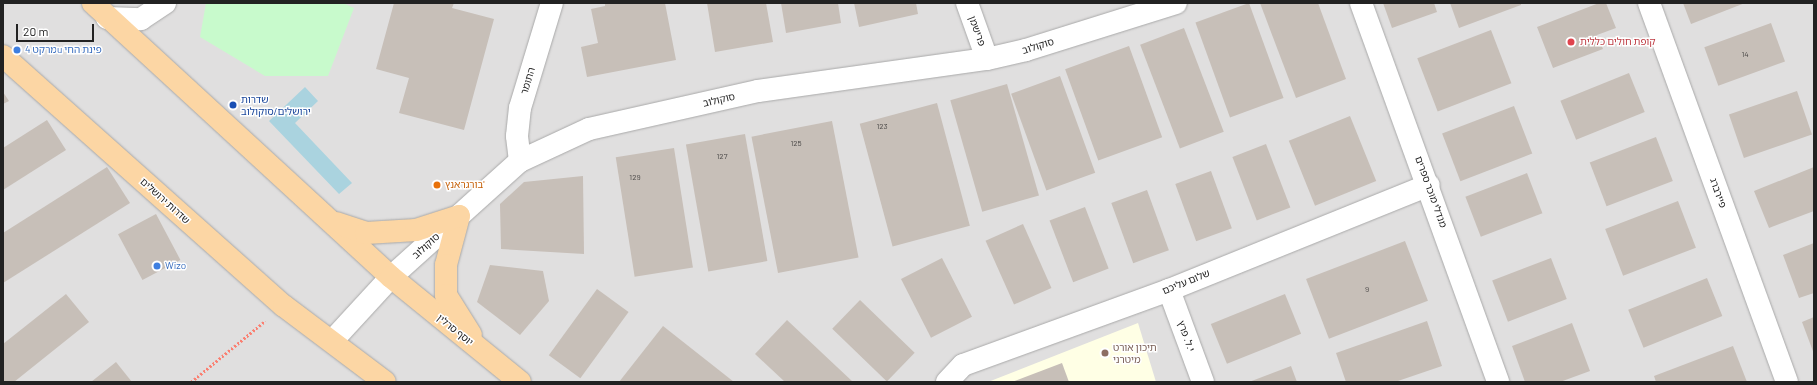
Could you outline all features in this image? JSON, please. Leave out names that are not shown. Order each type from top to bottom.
[{"type":"main road","points":[[100,10],[391,278]]},
{"type":"main road","name":"שדרות ירושלים","points":[[3,56],[284,306],[332,340]]},
{"type":"main road","points":[[327,219],[366,234],[416,230],[459,216]]},
{"type":"main road","points":[[459,216],[446,265],[446,295],[481,351]]},
{"type":"main road","name":"יוסף סרלין","points":[[391,278],[520,382]]},
{"type":"main road","points":[[332,340],[385,382]]},
{"type":"street","points":[[100,10],[141,19],[164,3]]},
{"type":"street","name":"התומר","points":[[520,161],[517,136],[520,108],[552,3]]},
{"type":"street","name":"פרישמן","points":[[966,3],[987,59]]},
{"type":"street","name":"סוקולוב","points":[[332,340],[391,278],[520,161],[589,128],[758,91],[987,59],[1026,50],[1176,3]]},
{"type":"street","name":"מנדלי מוכר ספרים","points":[[1361,3],[1429,185],[1498,382]]},
{"type":"street","name":"פיירברג","points":[[1649,3],[1787,382]]},
{"type":"street","name":"שלום עליכם","points":[[947,382],[963,366],[1169,290],[1429,185]]},
{"type":"street","name":"י.ל. פרץ","points":[[1169,290],[1203,382]]},
{"type":"path","points":[[191,382],[284,306]]},
{"type":"shaded area","points":[[3,3],[1814,3],[1814,382],[3,382]]},
{"type":"shaded area","name":"תיכון אורט מיטרני","points":[[1138,323],[1156,382],[988,382]]},
{"type":"green space","points":[[206,3],[343,3],[354,8],[328,76],[265,76],[200,37]]},
{"type":"water","points":[[305,87],[318,101],[295,123],[352,183],[339,194],[269,121]]},
{"type":"building","points":[[394,3],[454,3],[452,8],[494,19],[464,130],[399,113],[409,78],[376,69]]},
{"type":"building","points":[[605,3],[665,3],[676,60],[587,77],[581,47],[598,43],[591,9],[605,6]]},
{"type":"building","points":[[707,3],[766,3],[773,42],[715,52]]},
{"type":"building","points":[[781,3],[838,3],[841,23],[786,33]]},
{"type":"building","points":[[854,3],[916,3],[918,14],[859,27]]},
{"type":"building","points":[[1249,3],[1284,98],[1230,117],[1195,22]]},
{"type":"building","points":[[1260,3],[1318,3],[1346,79],[1296,98]]},
{"type":"building","points":[[1383,3],[1434,3],[1437,12],[1392,28]]},
{"type":"building","points":[[1450,3],[1521,3],[1521,5],[1459,28]]},
{"type":"building","name":"קופת חולים כללית","points":[[1599,3],[1606,3],[1616,28],[1597,35],[1603,49],[1553,68],[1537,27]]},
{"type":"building","points":[[1683,3],[1745,3],[1691,24]]},
{"type":"building","points":[[1771,23],[1785,62],[1718,86],[1704,47]]},
{"type":"building","points":[[1184,28],[1224,132],[1180,148],[1140,45]]},
{"type":"building","points":[[1491,30],[1511,83],[1438,112],[1417,58]]},
{"type":"building","points":[[1129,46],[1162,137],[1098,160],[1065,69]]},
{"type":"building","points":[[1629,73],[1645,112],[1576,140],[1560,101]]},
{"type":"building","points":[[1060,76],[1095,173],[1046,191],[1011,94]]},
{"type":"building","points":[[1007,84],[1039,196],[982,212],[950,100]]},
{"type":"building","points":[[1797,91],[1812,134],[1744,158],[1729,114]]},
{"type":"building","points":[[3,92],[9,101],[3,104]]},
{"type":"building","points":[[937,103],[970,226],[893,246],[860,124]]},
{"type":"building","points":[[1514,106],[1532,154],[1460,181],[1442,134]]},
{"type":"building","points":[[1350,116],[1376,181],[1315,206],[1289,141]]},
{"type":"building","points":[[47,120],[66,150],[3,190],[3,148]]},
{"type":"building","points":[[832,121],[859,257],[778,273],[752,137]]},
{"type":"building","points":[[745,134],[767,261],[708,271],[686,144]]},
{"type":"building","points":[[1656,137],[1673,181],[1607,206],[1590,162]]},
{"type":"building","points":[[1266,144],[1290,207],[1257,220],[1232,157]]},
{"type":"building","points":[[674,148],[693,268],[635,277],[616,157]]},
{"type":"building","points":[[107,167],[130,203],[3,283],[3,233]]},
{"type":"building","points":[[1814,167],[1814,211],[1769,228],[1754,191]]},
{"type":"building","points":[[1211,171],[1232,228],[1196,241],[1175,184]]},
{"type":"building","points":[[1527,173],[1542,213],[1481,237],[1465,197]]},
{"type":"building","points":[[583,176],[584,254],[501,249],[500,204],[524,182]]},
{"type":"building","points":[[1147,190],[1169,250],[1133,263],[1111,203]]},
{"type":"building","points":[[1678,201],[1696,248],[1623,276],[1605,229]]},
{"type":"building","points":[[1085,207],[1109,269],[1073,282],[1050,221]]},
{"type":"building","points":[[156,214],[180,260],[142,280],[118,234]]},
{"type":"building","points":[[1023,224],[1051,288],[1014,305],[986,241]]},
{"type":"building","points":[[1405,241],[1428,301],[1329,339],[1306,279]]},
{"type":"building","points":[[1814,243],[1814,293],[1799,298],[1783,255]]},
{"type":"building","points":[[942,258],[972,317],[931,338],[901,279]]},
{"type":"building","points":[[1551,258],[1567,299],[1508,322],[1492,281]]},
{"type":"building","points":[[490,265],[543,271],[549,301],[520,335],[477,302]]},
{"type":"building","points":[[1707,278],[1722,316],[1644,348],[1628,310]]},
{"type":"building","points":[[597,289],[629,312],[580,378],[549,355]]},
{"type":"building","points":[[66,294],[89,322],[14,382],[3,382],[3,344]]},
{"type":"building","points":[[1285,294],[1301,334],[1227,364],[1211,324]]},
{"type":"building","points":[[860,300],[915,353],[887,382],[832,329]]},
{"type":"building","points":[[1814,317],[1814,354],[1802,322]]},
{"type":"building","points":[[787,320],[853,382],[785,382],[755,354]]},
{"type":"building","points":[[1427,321],[1442,366],[1395,382],[1346,382],[1336,353]]},
{"type":"building","points":[[1572,323],[1590,371],[1560,382],[1525,382],[1512,346]]},
{"type":"building","points":[[663,326],[734,382],[619,382]]},
{"type":"building","points":[[1733,346],[1747,382],[1656,382],[1654,376]]},
{"type":"building","points":[[116,362],[132,382],[91,382]]},
{"type":"building","points":[[1062,363],[1069,382],[1012,382]]},
{"type":"building","points":[[1291,366],[1297,382],[1249,382]]},
{"type":"place","name":"קופת חולים כללית","points":[[1571,42]]},
{"type":"place","name":"מרקט 4u פינת החי","points":[[17,50]]},
{"type":"place","name":"שדרות ירושלים/סוקולוב","points":[[233,105]]},
{"type":"place","name":"בורגראנץ'","points":[[437,185]]},
{"type":"place","name":"Wizo","points":[[157,266]]},
{"type":"place","name":"תיכון אורט מיטרני","points":[[1105,353]]}]
